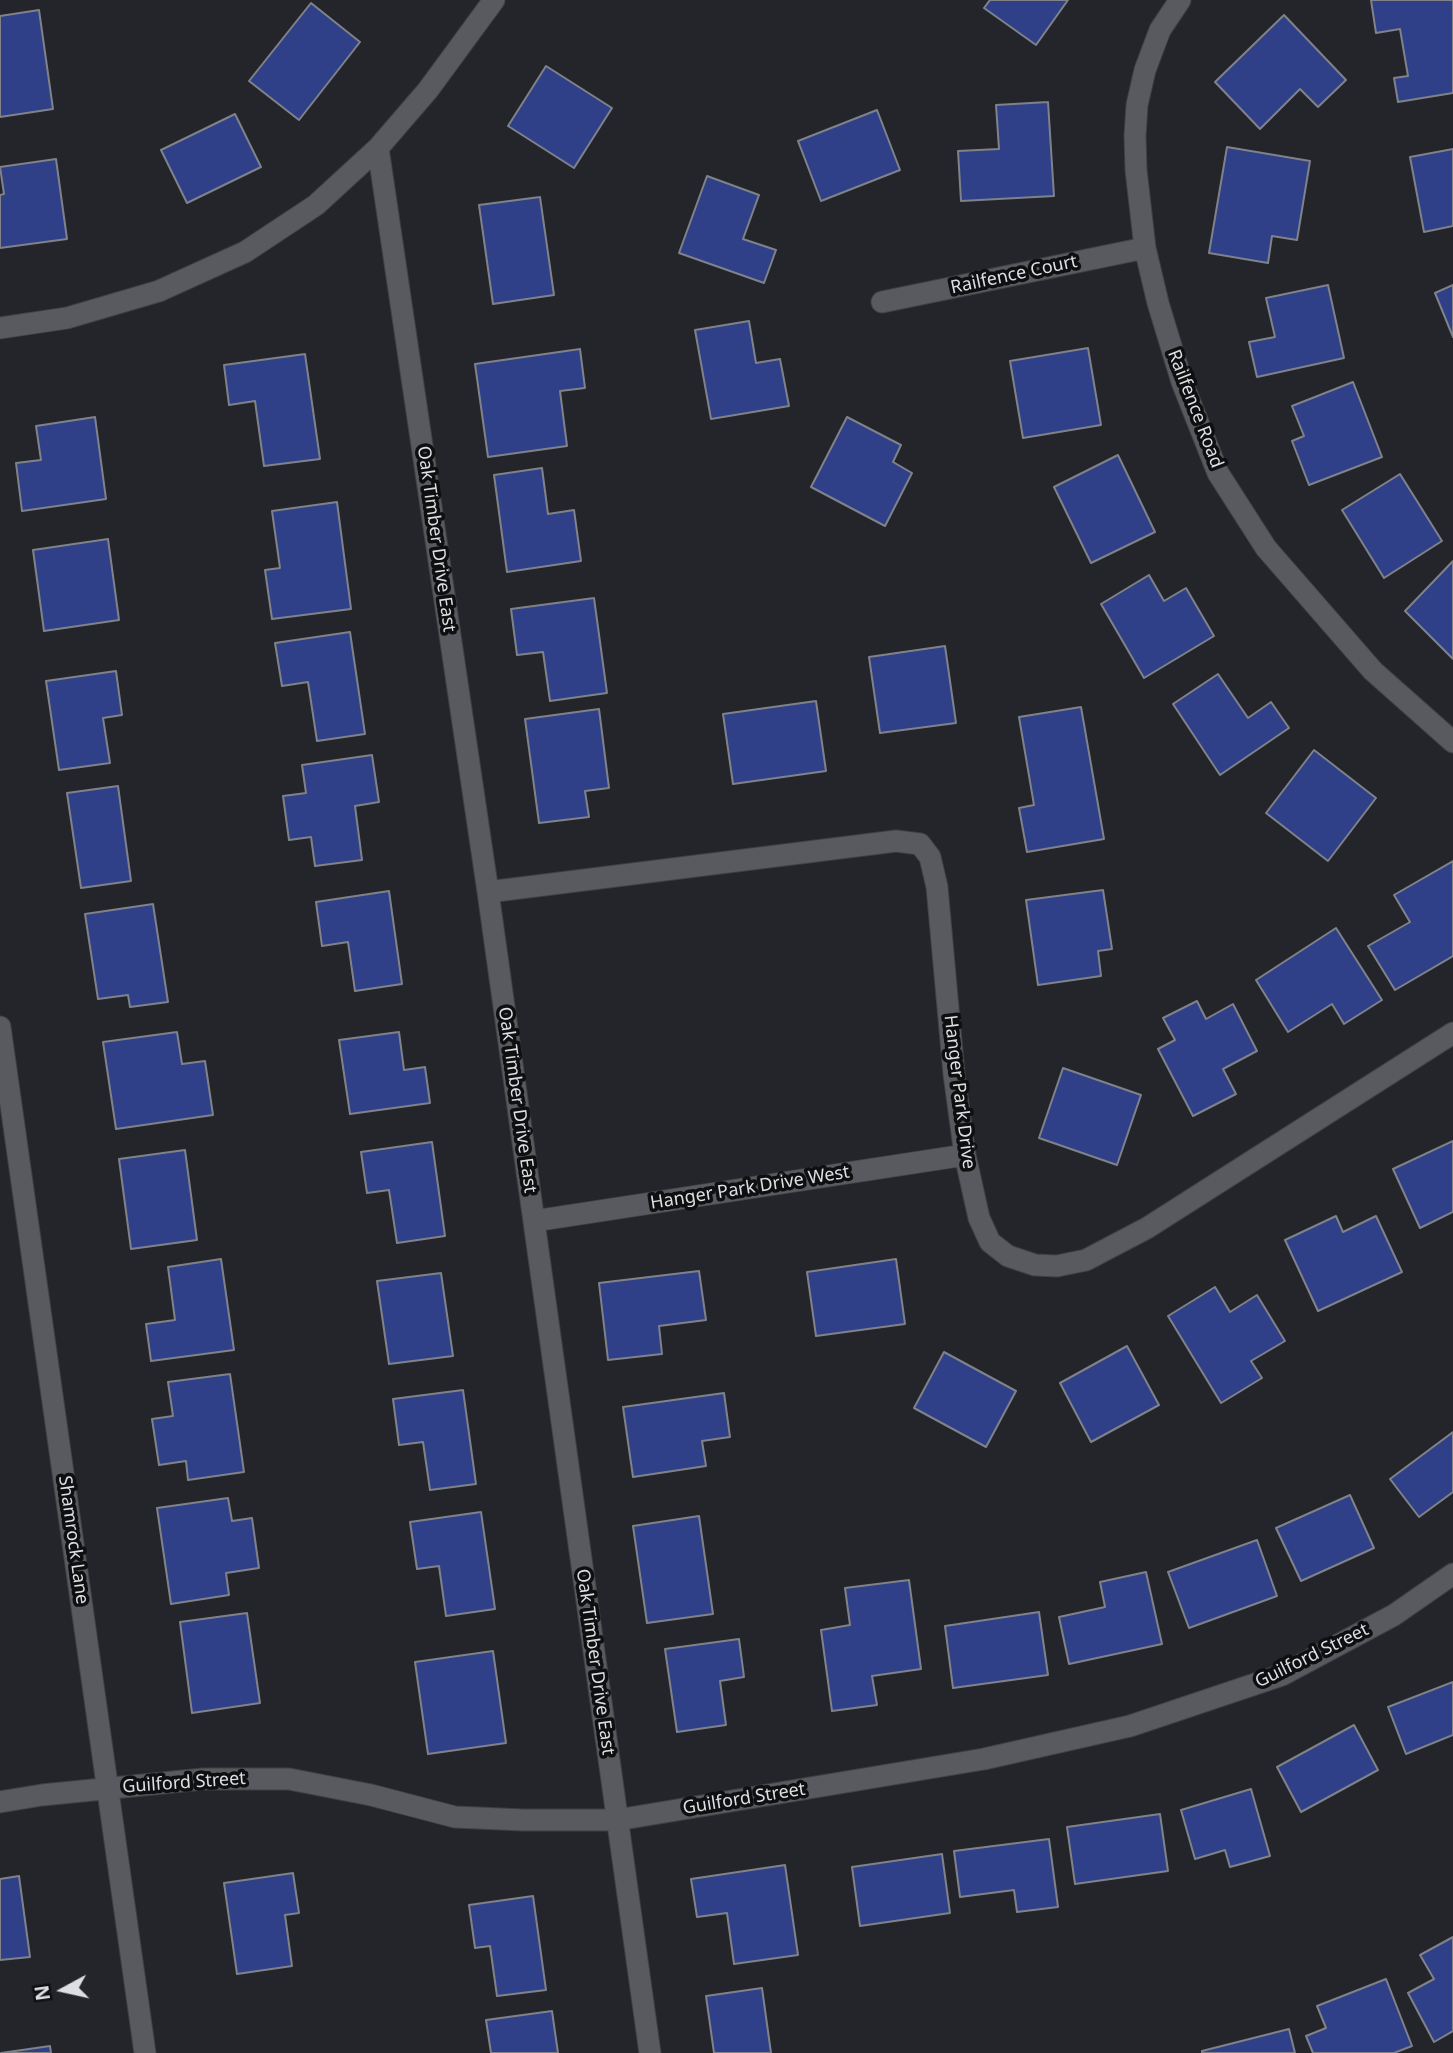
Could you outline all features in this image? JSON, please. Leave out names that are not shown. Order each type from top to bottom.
[{"type":"street","points":[[0,328],[66,318],[159,290],[245,252],[316,205],[378,148],[428,90],[494,0]]},
{"type":"street","name":"Railfence Road","points":[[1180,0],[1160,30],[1145,70],[1137,105],[1136,170],[1145,248],[1182,382],[1218,473],[1266,548],[1373,671],[1453,742]]},
{"type":"street","name":"Oak Timber Drive East","points":[[378,148],[488,892],[650,2053]]},
{"type":"street","name":"Railfence Court","points":[[882,302],[1145,248]]},
{"type":"street","name":"Hanger Park Drive","points":[[488,892],[897,841],[920,844],[930,857],[937,887],[954,1074],[965,1155],[979,1218],[990,1242],[1008,1256],[1035,1265],[1057,1266],[1086,1260],[1147,1228],[1453,1033]]},
{"type":"street","name":"Shamrock Lane","points":[[0,1027],[145,2053]]},
{"type":"street","name":"Hanger Park Drive West","points":[[534,1221],[965,1155]]},
{"type":"street","name":"Guilford Street","points":[[0,1802],[42,1795],[203,1779],[289,1779],[371,1795],[455,1817],[523,1820],[617,1819],[984,1759],[1130,1726],[1282,1675],[1394,1615],[1453,1574]]},
{"type":"building","points":[[990,0],[1068,0],[1036,45],[984,8]]},
{"type":"building","points":[[1371,0],[1453,0],[1453,93],[1398,102],[1394,78],[1408,76],[1400,29],[1376,33]]},
{"type":"building","points":[[311,3],[360,42],[299,120],[249,81]]},
{"type":"building","points":[[39,10],[53,109],[0,117],[0,16]]},
{"type":"building","points":[[1284,15],[1346,80],[1318,107],[1300,89],[1260,129],[1215,82]]},
{"type":"building","points":[[546,66],[612,108],[574,168],[508,126]]},
{"type":"building","points":[[1048,102],[1054,196],[961,201],[958,151],[999,149],[996,105]]},
{"type":"building","points":[[877,110],[900,170],[821,201],[798,141]]},
{"type":"building","points":[[235,114],[261,167],[187,203],[161,150]]},
{"type":"building","points":[[1227,147],[1310,161],[1297,240],[1272,236],[1268,263],[1209,253]]},
{"type":"building","points":[[1453,149],[1453,226],[1424,232],[1410,157]]},
{"type":"building","points":[[56,159],[67,239],[0,248],[0,195],[4,194],[0,167]]},
{"type":"building","points":[[707,176],[759,195],[743,239],[776,250],[764,283],[679,253]]},
{"type":"building","points":[[540,197],[554,295],[493,304],[479,205]]},
{"type":"building","points":[[1328,285],[1344,358],[1257,377],[1249,342],[1275,337],[1266,298]]},
{"type":"building","points":[[1453,285],[1453,337],[1435,293]]},
{"type":"building","points":[[749,321],[756,363],[780,359],[789,406],[711,419],[695,330]]},
{"type":"building","points":[[1088,348],[1101,425],[1023,438],[1010,361]]},
{"type":"building","points":[[580,349],[585,388],[560,391],[567,446],[488,457],[475,364]]},
{"type":"building","points":[[305,354],[320,459],[264,466],[255,401],[229,405],[224,365]]},
{"type":"building","points":[[1353,382],[1382,457],[1309,485],[1292,441],[1304,436],[1292,406]]},
{"type":"building","points":[[95,417],[106,499],[22,511],[16,463],[41,460],[36,426]]},
{"type":"building","points":[[847,417],[901,445],[893,462],[912,473],[885,526],[811,487]]},
{"type":"building","points":[[1118,455],[1155,532],[1091,563],[1054,487]]},
{"type":"building","points":[[542,468],[548,514],[574,510],[581,561],[507,572],[494,475]]},
{"type":"building","points":[[1400,474],[1442,541],[1384,578],[1342,510]]},
{"type":"building","points":[[337,502],[351,609],[272,619],[265,570],[280,568],[272,511]]},
{"type":"building","points":[[108,539],[119,620],[44,631],[33,550]]},
{"type":"building","points":[[1453,561],[1453,659],[1405,611]]},
{"type":"building","points":[[1149,575],[1164,601],[1186,588],[1214,636],[1144,678],[1101,604]]},
{"type":"building","points":[[594,598],[607,693],[550,701],[543,652],[517,655],[511,609]]},
{"type":"building","points":[[350,632],[365,734],[317,741],[308,682],[282,686],[275,643]]},
{"type":"building","points":[[945,646],[956,723],[880,733],[869,657]]},
{"type":"building","points":[[116,671],[122,715],[103,718],[110,763],[59,770],[46,681]]},
{"type":"building","points":[[1218,674],[1248,718],[1271,702],[1289,728],[1220,775],[1173,704]]},
{"type":"building","points":[[816,701],[826,771],[733,784],[723,714]]},
{"type":"building","points":[[1081,707],[1104,839],[1027,852],[1019,808],[1034,805],[1019,717]]},
{"type":"building","points":[[599,709],[609,788],[585,791],[589,817],[539,823],[525,719]]},
{"type":"building","points":[[1314,750],[1376,798],[1328,861],[1266,813]]},
{"type":"building","points":[[372,755],[379,802],[355,806],[362,860],[315,866],[311,837],[289,840],[283,796],[306,793],[302,765]]},
{"type":"building","points":[[118,786],[131,881],[81,888],[67,793]]},
{"type":"building","points":[[1453,861],[1453,956],[1395,990],[1368,946],[1410,922],[1394,895]]},
{"type":"building","points":[[1103,890],[1112,949],[1098,951],[1101,976],[1038,985],[1026,900]]},
{"type":"building","points":[[389,891],[402,984],[355,991],[348,942],[322,946],[316,902]]},
{"type":"building","points":[[153,904],[168,1002],[130,1007],[128,995],[98,999],[85,914]]},
{"type":"building","points":[[1336,928],[1382,1000],[1344,1024],[1332,1004],[1288,1032],[1256,980]]},
{"type":"building","points":[[1197,1001],[1206,1019],[1233,1004],[1257,1051],[1223,1069],[1236,1094],[1193,1116],[1158,1049],[1175,1040],[1163,1018]]},
{"type":"building","points":[[177,1032],[182,1064],[205,1061],[213,1115],[116,1129],[103,1042]]},
{"type":"building","points":[[399,1032],[404,1070],[425,1067],[430,1103],[350,1114],[339,1040]]},
{"type":"building","points":[[1063,1068],[1141,1095],[1117,1165],[1039,1138]]},
{"type":"building","points":[[1453,1141],[1453,1212],[1420,1228],[1393,1169]]},
{"type":"building","points":[[432,1142],[445,1236],[397,1243],[389,1190],[367,1193],[361,1152]]},
{"type":"building","points":[[185,1150],[197,1240],[131,1249],[119,1159]]},
{"type":"building","points":[[1336,1216],[1343,1232],[1376,1216],[1402,1272],[1318,1311],[1285,1240]]},
{"type":"building","points":[[221,1259],[234,1350],[151,1361],[146,1324],[175,1320],[168,1267]]},
{"type":"building","points":[[896,1259],[905,1324],[816,1336],[807,1272]]},
{"type":"building","points":[[699,1271],[706,1320],[659,1326],[662,1354],[608,1360],[599,1283]]},
{"type":"building","points":[[441,1273],[453,1356],[389,1364],[377,1281]]},
{"type":"building","points":[[1215,1287],[1230,1312],[1257,1295],[1285,1341],[1251,1361],[1262,1378],[1221,1403],[1168,1316]]},
{"type":"building","points":[[1127,1346],[1159,1405],[1091,1442],[1060,1383]]},
{"type":"building","points":[[944,1352],[1016,1391],[986,1447],[914,1408]]},
{"type":"building","points":[[230,1374],[244,1472],[188,1480],[186,1461],[159,1465],[152,1419],[173,1416],[168,1382]]},
{"type":"building","points":[[463,1390],[476,1484],[430,1490],[423,1442],[399,1445],[393,1399]]},
{"type":"building","points":[[724,1393],[730,1437],[702,1441],[706,1466],[633,1477],[623,1407]]},
{"type":"building","points":[[1453,1432],[1453,1492],[1419,1517],[1390,1479]]},
{"type":"building","points":[[1350,1495],[1374,1548],[1301,1581],[1276,1528]]},
{"type":"building","points":[[228,1498],[232,1521],[252,1518],[259,1568],[226,1573],[229,1595],[171,1604],[157,1508]]},
{"type":"building","points":[[481,1512],[495,1609],[446,1616],[439,1566],[417,1569],[410,1522]]},
{"type":"building","points":[[699,1516],[713,1614],[647,1623],[633,1526]]},
{"type":"building","points":[[1257,1540],[1277,1596],[1189,1628],[1168,1572]]},
{"type":"building","points":[[1146,1572],[1162,1644],[1069,1664],[1059,1617],[1105,1607],[1100,1582]]},
{"type":"building","points":[[909,1580],[921,1669],[872,1676],[877,1705],[832,1711],[821,1630],[850,1625],[845,1588]]},
{"type":"building","points":[[1039,1612],[1048,1675],[953,1688],[945,1626]]},
{"type":"building","points":[[247,1613],[260,1703],[192,1713],[180,1622]]},
{"type":"building","points":[[739,1639],[744,1677],[720,1681],[726,1725],[677,1732],[665,1649]]},
{"type":"building","points":[[493,1651],[506,1743],[428,1754],[415,1662]]},
{"type":"building","points":[[1453,1682],[1453,1735],[1406,1754],[1388,1707]]},
{"type":"building","points":[[1354,1725],[1378,1770],[1301,1812],[1277,1767]]},
{"type":"building","points":[[1251,1789],[1270,1856],[1230,1867],[1225,1850],[1195,1859],[1181,1810]]},
{"type":"building","points":[[1160,1814],[1168,1871],[1075,1884],[1067,1827]]},
{"type":"building","points":[[1049,1839],[1058,1907],[1017,1912],[1014,1890],[960,1897],[954,1851]]},
{"type":"building","points":[[942,1854],[950,1913],[860,1926],[852,1867]]},
{"type":"building","points":[[785,1865],[798,1955],[734,1964],[727,1913],[697,1917],[691,1879]]},
{"type":"building","points":[[293,1873],[299,1913],[285,1915],[292,1966],[237,1974],[224,1883]]},
{"type":"building","points":[[19,1876],[30,1957],[0,1960],[0,1879]]},
{"type":"building","points":[[533,1896],[546,1990],[497,1996],[490,1946],[475,1948],[469,1905]]},
{"type":"building","points":[[1453,1937],[1453,2031],[1434,2042],[1408,1993],[1434,1979],[1420,1955]]},
{"type":"building","points":[[1386,1979],[1412,2046],[1394,2053],[1313,2053],[1306,2036],[1326,2028],[1317,2006]]},
{"type":"building","points":[[762,1988],[771,2053],[714,2053],[706,1996]]},
{"type":"building","points":[[552,2011],[558,2053],[491,2053],[486,2020]]},
{"type":"building","points":[[1289,2029],[1295,2053],[1202,2053],[1202,2051]]},
{"type":"building","points":[[50,2046],[51,2053],[1,2053]]}]
